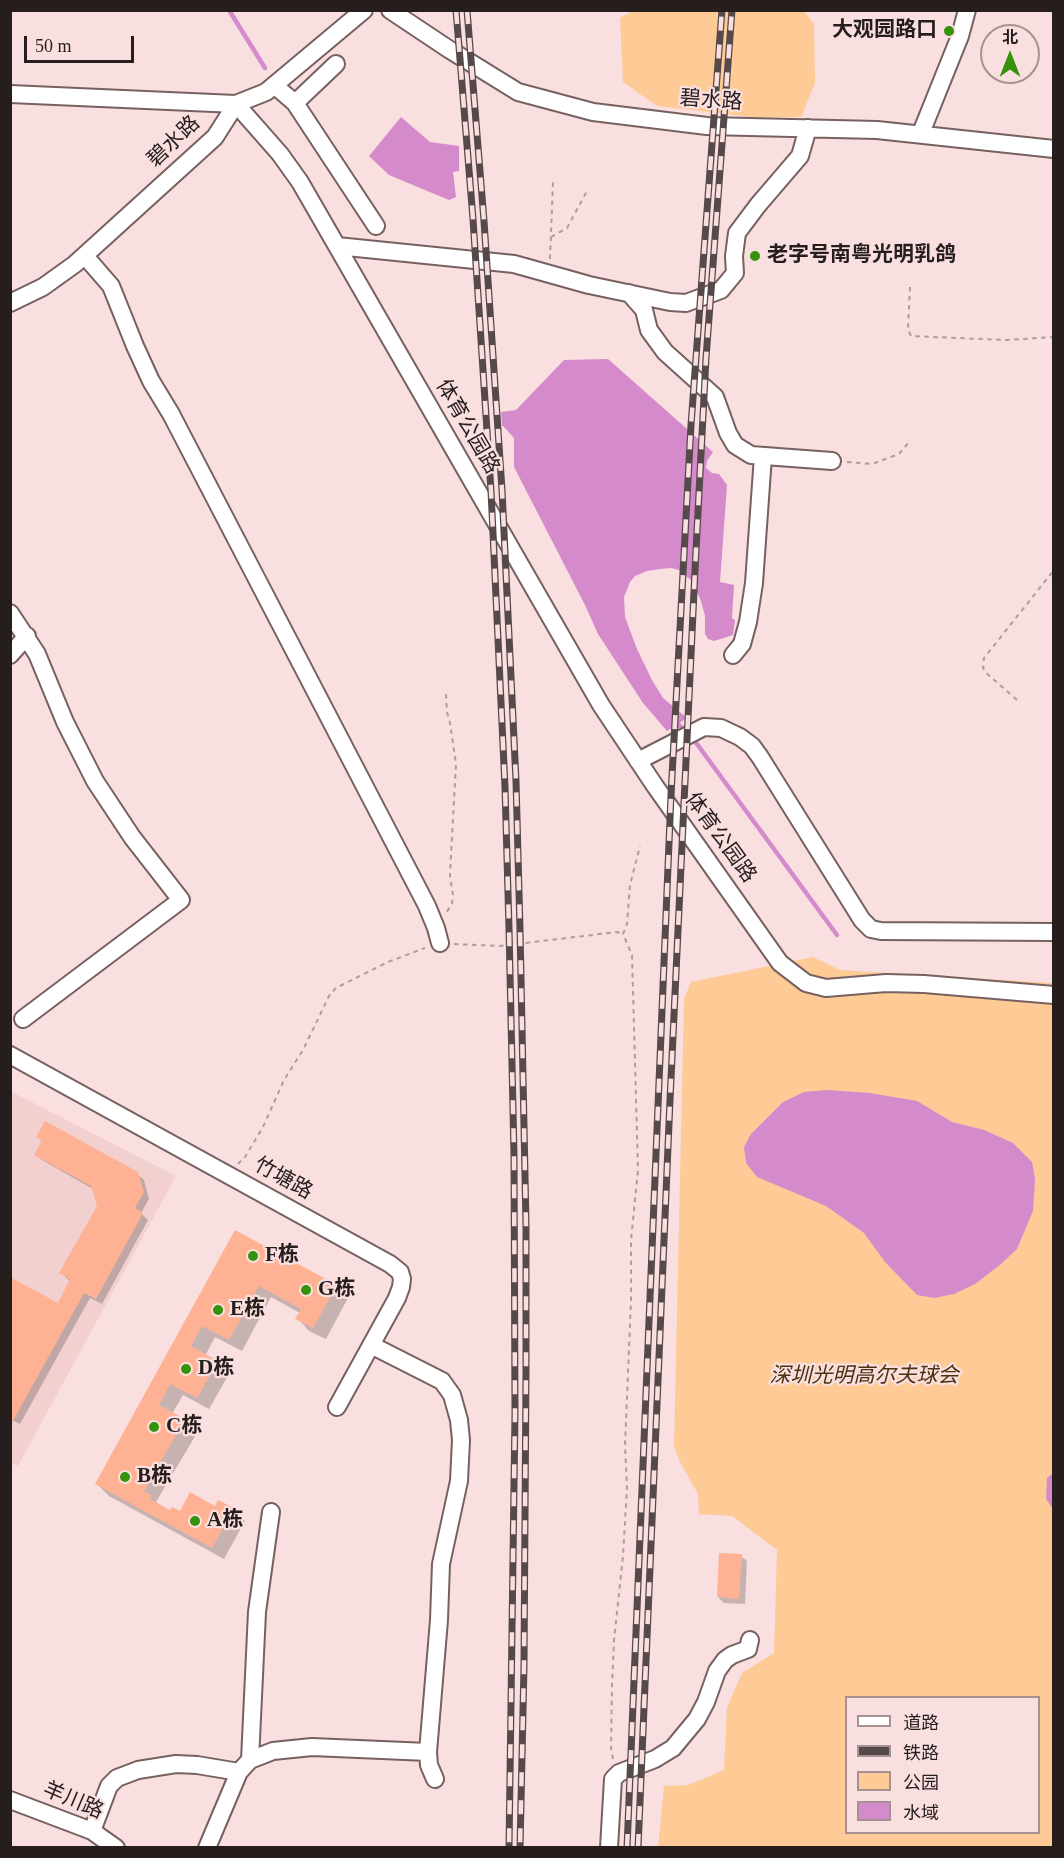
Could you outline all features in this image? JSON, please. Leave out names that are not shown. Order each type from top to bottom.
[{"type":"street","points":[[10,94],[236,104],[266,92],[364,10]]},
{"type":"street","name":"碧水路","points":[[390,10],[518,92],[593,112],[707,126],[921,133],[1053,149]]},
{"type":"street","points":[[921,133],[960,36],[967,10]]},
{"type":"street","points":[[295,103],[336,64]]},
{"type":"street","points":[[274,84],[295,103],[376,226]]},
{"type":"street","name":"碧水路","points":[[10,303],[43,287],[85,256],[215,137],[236,104]]},
{"type":"street","name":"体育公园路","points":[[236,104],[290,166],[601,705],[780,963],[806,983],[826,988],[886,983],[924,984],[1053,995]]},
{"type":"street","points":[[337,246],[514,264],[629,293],[686,303],[721,290],[735,273],[734,256],[737,233],[800,156],[808,128]]},
{"type":"street","points":[[85,256],[111,286],[151,381],[171,414],[301,661],[433,920],[440,943]]},
{"type":"street","points":[[629,293],[644,310],[649,330],[665,352],[715,397],[728,433],[735,445],[751,455],[832,460]]},
{"type":"street","points":[[733,655],[742,644],[751,603],[763,456]]},
{"type":"street","points":[[10,613],[27,636],[45,672],[65,722],[95,781],[132,837],[180,900],[22,1019]]},
{"type":"street","points":[[10,655],[27,636]]},
{"type":"street","points":[[638,761],[698,729],[713,726],[729,730],[752,747],[862,920],[871,929],[881,931],[1053,932]]},
{"type":"street","name":"竹塘路","points":[[10,1055],[390,1263],[400,1272],[401,1287],[337,1407]]},
{"type":"street","points":[[371,1345],[442,1381],[452,1395],[459,1420],[461,1440],[459,1480],[441,1564],[440,1620],[428,1752],[429,1765],[435,1779]]},
{"type":"street","points":[[207,1848],[244,1766],[257,1612],[271,1512]]},
{"type":"street","points":[[609,1848],[611,1785],[616,1774],[655,1759],[673,1748],[697,1719],[717,1671],[732,1655],[748,1649],[750,1640]]},
{"type":"street","points":[[92,1831],[109,1786],[117,1778],[138,1770],[176,1764],[244,1766],[273,1751],[312,1747],[428,1752]]},
{"type":"street","name":"羊川路","points":[[10,1800],[92,1831],[116,1848]]},
{"type":"path","points":[[549,273],[553,182]]},
{"type":"path","points":[[551,237],[567,228],[587,191]]},
{"type":"path","points":[[910,286],[908,329],[911,336],[1006,340],[1053,337]]},
{"type":"path","points":[[832,460],[872,464],[899,454],[909,442]]},
{"type":"path","points":[[1017,700],[984,672],[984,658],[1053,570]]},
{"type":"path","points":[[433,920],[448,912],[453,895],[451,866],[456,764],[446,694]]},
{"type":"path","points":[[616,1774],[611,1748],[612,1687],[627,1488],[625,1445],[631,1240],[638,1170],[632,955],[623,934],[627,924],[630,885],[640,846]]},
{"type":"path","points":[[227,1174],[245,1157],[263,1127],[284,1080],[303,1050],[330,994],[336,988],[388,962],[440,943],[500,946],[617,932],[623,934]]},
{"type":"shaded area","points":[[10,1091],[176,1176],[18,1466],[10,1462]]},
{"type":"green space","points":[[634,10],[804,11],[814,24],[815,83],[801,117],[751,117],[657,106],[623,82],[620,18]]},
{"type":"green space","name":"深圳光明高尔夫球会","points":[[813,957],[840,970],[1053,983],[1053,1847],[658,1848],[664,1786],[688,1785],[724,1770],[727,1707],[742,1673],[774,1653],[777,1550],[732,1516],[699,1514],[698,1494],[674,1446],[684,999],[691,982]]},
{"type":"water","points":[[401,117],[430,142],[459,146],[459,171],[453,172],[456,197],[449,200],[389,175],[369,156]]},
{"type":"water","points":[[608,359],[713,452],[707,461],[706,468],[712,473],[719,474],[727,485],[720,582],[734,585],[733,635],[714,641],[708,639],[705,634],[705,616],[701,601],[692,581],[679,570],[660,569],[635,576],[624,597],[625,617],[652,680],[663,698],[687,718],[667,731],[643,703],[598,634],[514,467],[514,438],[502,425],[501,412],[516,410],[564,360]]},
{"type":"water","points":[[827,1090],[870,1093],[917,1101],[952,1122],[984,1130],[1013,1143],[1032,1162],[1035,1179],[1033,1211],[1017,1249],[975,1284],[954,1294],[934,1298],[917,1295],[885,1262],[864,1233],[826,1206],[757,1177],[746,1163],[744,1147],[751,1134],[783,1102],[804,1092]]},
{"type":"water","points":[[1053,1473],[1053,1509],[1046,1499],[1047,1478]]},
{"type":"building","points":[[45,1121],[138,1172],[144,1192],[135,1208],[143,1213],[96,1299],[84,1293],[10,1426],[10,1277],[58,1303],[70,1279],[59,1273],[97,1206],[91,1186],[34,1155],[42,1140],[36,1137]]},
{"type":"building","points":[[235,1230],[337,1285],[313,1328],[295,1319],[301,1309],[259,1286],[229,1340],[202,1326],[191,1346],[218,1361],[197,1398],[170,1384],[159,1405],[185,1419],[144,1491],[152,1496],[150,1499],[170,1510],[172,1507],[180,1511],[190,1492],[215,1506],[218,1500],[234,1508],[212,1548],[95,1484]]},
{"type":"building","points":[[719,1553],[742,1554],[739,1599],[717,1597]]},
{"type":"waterway","points":[[229,10],[265,68]]},
{"type":"waterway","points":[[678,724],[697,744],[837,935]]},
{"type":"railway","points":[[456,10],[491,491],[505,787],[514,1155],[515,1413],[509,1848]]},
{"type":"railway","points":[[467,10],[502,490],[516,781],[526,1225],[524,1665],[520,1848]]},
{"type":"railway","points":[[627,1848],[671,795],[691,425],[722,10]]},
{"type":"railway","points":[[638,1848],[695,570],[706,358],[732,10]]},
{"type":"place","name":"大观园路口","points":[[949,31]]},
{"type":"place","name":"老字号南粤光明乳鸽","points":[[755,256]]},
{"type":"place","name":"F栋","points":[[253,1256]]},
{"type":"place","name":"G栋","points":[[306,1290]]},
{"type":"place","name":"E栋","points":[[218,1310]]},
{"type":"place","name":"D栋","points":[[186,1369]]},
{"type":"place","name":"C栋","points":[[154,1427]]},
{"type":"place","name":"B栋","points":[[125,1477]]},
{"type":"place","name":"A栋","points":[[195,1521]]}]
